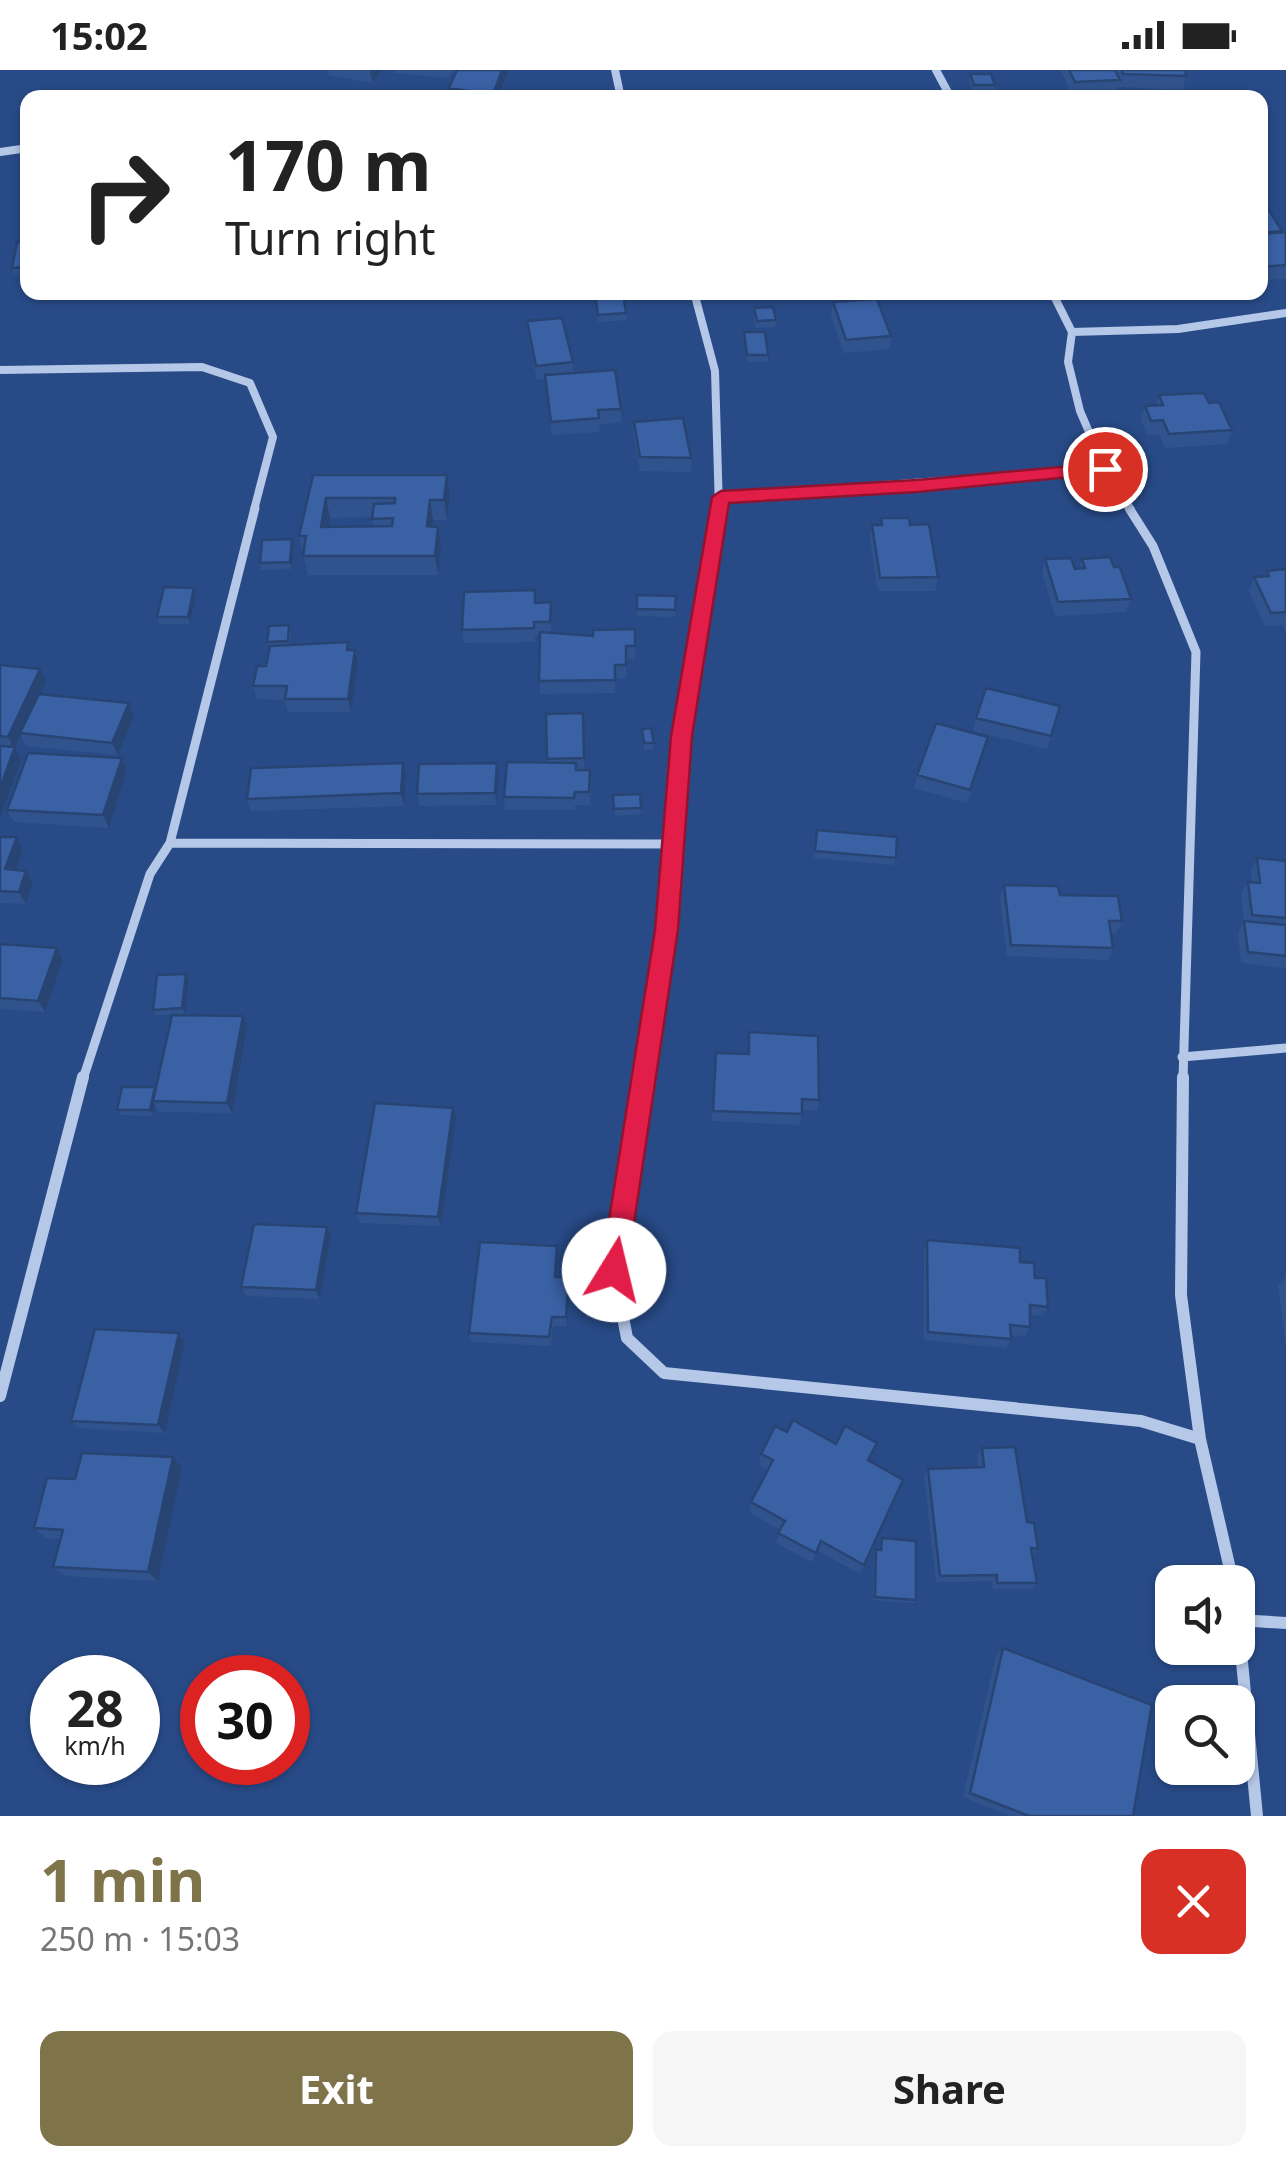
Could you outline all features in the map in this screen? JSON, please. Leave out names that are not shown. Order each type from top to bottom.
[{"type":"street","points":[[696,300],[714,370],[721,497],[682,736],[666,930],[614,1270],[627,1338],[664,1373],[1140,1421],[1200,1439]]},
{"type":"street","points":[[1056,300],[1072,332],[1068,362],[1080,411],[1105,469],[1153,546],[1196,652],[1182,1057],[1181,1295],[1200,1439],[1229,1565]]},
{"type":"street","points":[[1072,332],[1178,329],[1286,313]]},
{"type":"street","points":[[0,370],[202,367],[250,383],[273,437],[170,843],[150,874],[83,1078],[0,1396]]},
{"type":"street","points":[[721,497],[917,486],[1105,469]]},
{"type":"street","points":[[170,843],[673,844]]},
{"type":"street","points":[[1182,1057],[1286,1048]]},
{"type":"street","points":[[1255,1622],[1286,1623]]},
{"type":"street","points":[[1242,1665],[1256,1816]]},
{"type":"building","points":[[457,70],[502,70],[495,90],[449,88]]},
{"type":"building","points":[[1069,70],[1115,70],[1120,80],[1075,82]]},
{"type":"building","points":[[1122,70],[1185,70],[1186,76],[1123,74]]},
{"type":"building","points":[[970,74],[991,74],[995,85],[974,85]]},
{"type":"building","points":[[1268,209],[1282,231],[1268,232]]},
{"type":"building","points":[[1286,232],[1286,265],[1268,266],[1268,233]]},
{"type":"building","points":[[17,242],[20,242],[20,268],[12,268]]},
{"type":"building","points":[[596,300],[624,300],[626,313],[598,315]]},
{"type":"building","points":[[877,300],[891,336],[846,340],[833,302]]},
{"type":"building","points":[[773,307],[776,320],[757,321],[754,308]]},
{"type":"building","points":[[562,318],[573,362],[536,366],[527,321]]},
{"type":"building","points":[[744,332],[765,332],[768,355],[747,355]]},
{"type":"building","points":[[615,370],[621,409],[598,410],[599,418],[551,422],[545,375]]},
{"type":"building","points":[[1204,393],[1209,403],[1219,402],[1232,430],[1169,434],[1163,420],[1151,421],[1145,406],[1163,405],[1159,395]]},
{"type":"building","points":[[683,418],[691,458],[640,457],[634,422]]},
{"type":"building","points":[[313,475],[447,475],[444,500],[430,500],[427,526],[438,527],[435,556],[303,556],[306,536],[299,536]],"holes":[[[326,498],[395,498],[395,503],[374,504],[372,519],[393,518],[392,526],[321,527]]]},
{"type":"building","points":[[881,518],[909,518],[910,525],[929,524],[938,577],[880,578],[872,525],[882,525]]},
{"type":"building","points":[[292,539],[290,562],[260,563],[262,540]]},
{"type":"building","points":[[1110,557],[1114,567],[1120,567],[1131,599],[1058,602],[1045,559],[1071,558],[1075,569],[1085,568],[1082,559]]},
{"type":"building","points":[[1286,569],[1286,612],[1271,613],[1254,577]]},
{"type":"building","points":[[164,587],[194,588],[188,617],[157,617]]},
{"type":"building","points":[[535,590],[535,603],[551,602],[550,622],[534,622],[534,628],[462,630],[464,592]]},
{"type":"building","points":[[637,595],[676,596],[675,610],[637,609]]},
{"type":"building","points":[[289,625],[288,641],[267,642],[269,626]]},
{"type":"building","points":[[635,629],[635,646],[626,646],[626,665],[615,665],[615,680],[539,681],[540,632],[593,636],[593,630]]},
{"type":"building","points":[[348,642],[347,650],[355,650],[348,699],[285,699],[287,686],[253,686],[257,666],[266,666],[270,646]]},
{"type":"building","points":[[0,665],[40,669],[8,737],[0,736]]},
{"type":"building","points":[[986,688],[1060,706],[1051,736],[976,718]]},
{"type":"building","points":[[39,694],[129,703],[112,743],[20,733]]},
{"type":"building","points":[[583,713],[584,758],[547,759],[546,714]]},
{"type":"building","points":[[936,723],[988,737],[970,790],[917,775]]},
{"type":"building","points":[[651,728],[654,743],[644,743],[642,729]]},
{"type":"building","points":[[0,746],[15,747],[0,788]]},
{"type":"building","points":[[28,753],[122,758],[103,815],[7,810]]},
{"type":"building","points":[[507,762],[576,763],[576,770],[590,770],[589,792],[575,792],[574,798],[504,797]]},
{"type":"building","points":[[403,763],[401,793],[247,799],[251,768]]},
{"type":"building","points":[[497,763],[495,793],[417,794],[419,764]]},
{"type":"building","points":[[640,794],[641,808],[614,809],[613,795]]},
{"type":"building","points":[[817,830],[897,837],[896,858],[815,851]]},
{"type":"building","points":[[0,837],[17,837],[5,869],[26,871],[19,892],[0,891]]},
{"type":"building","points":[[1257,858],[1286,861],[1286,918],[1252,915],[1248,882],[1260,883]]},
{"type":"building","points":[[1004,885],[1058,886],[1060,895],[1118,896],[1122,921],[1109,921],[1113,948],[1011,945]]},
{"type":"building","points":[[1244,921],[1286,925],[1286,956],[1248,952]]},
{"type":"building","points":[[0,944],[57,948],[38,1001],[0,998]]},
{"type":"building","points":[[186,974],[182,1008],[153,1010],[157,975]]},
{"type":"building","points":[[172,1015],[243,1016],[227,1103],[153,1101]]},
{"type":"building","points":[[749,1032],[818,1036],[819,1100],[802,1099],[802,1114],[713,1111],[716,1053],[749,1054]]},
{"type":"building","points":[[122,1087],[155,1087],[150,1110],[117,1110]]},
{"type":"building","points":[[375,1103],[453,1108],[438,1217],[356,1213]]},
{"type":"building","points":[[254,1224],[327,1227],[316,1290],[241,1287]]},
{"type":"building","points":[[927,1240],[1020,1248],[1020,1262],[1034,1263],[1035,1278],[1046,1278],[1048,1307],[1030,1305],[1030,1327],[1010,1325],[1011,1339],[928,1332]]},
{"type":"building","points":[[480,1242],[557,1246],[555,1277],[569,1277],[566,1317],[552,1317],[549,1337],[469,1333]]},
{"type":"building","points":[[95,1329],[179,1333],[158,1425],[71,1421]]},
{"type":"building","points":[[793,1420],[836,1444],[845,1426],[877,1443],[868,1460],[903,1480],[864,1565],[821,1541],[816,1553],[778,1533],[785,1521],[751,1502],[773,1460],[761,1454],[775,1426],[787,1432]]},
{"type":"building","points":[[1015,1447],[1027,1522],[1034,1523],[1038,1549],[1031,1548],[1037,1583],[997,1583],[997,1575],[940,1576],[928,1469],[984,1467],[982,1448]]},
{"type":"building","points":[[82,1453],[173,1457],[148,1572],[53,1567],[63,1530],[34,1528],[47,1478],[75,1479]]},
{"type":"building","points":[[882,1538],[916,1541],[916,1600],[875,1597],[876,1549],[881,1550]]},
{"type":"building","points":[[1003,1648],[1152,1705],[1133,1816],[1029,1816],[970,1793]]},
{"type":"route","points":[[614,1270],[666,930],[682,736],[721,497],[917,486],[1105,469]]}]
